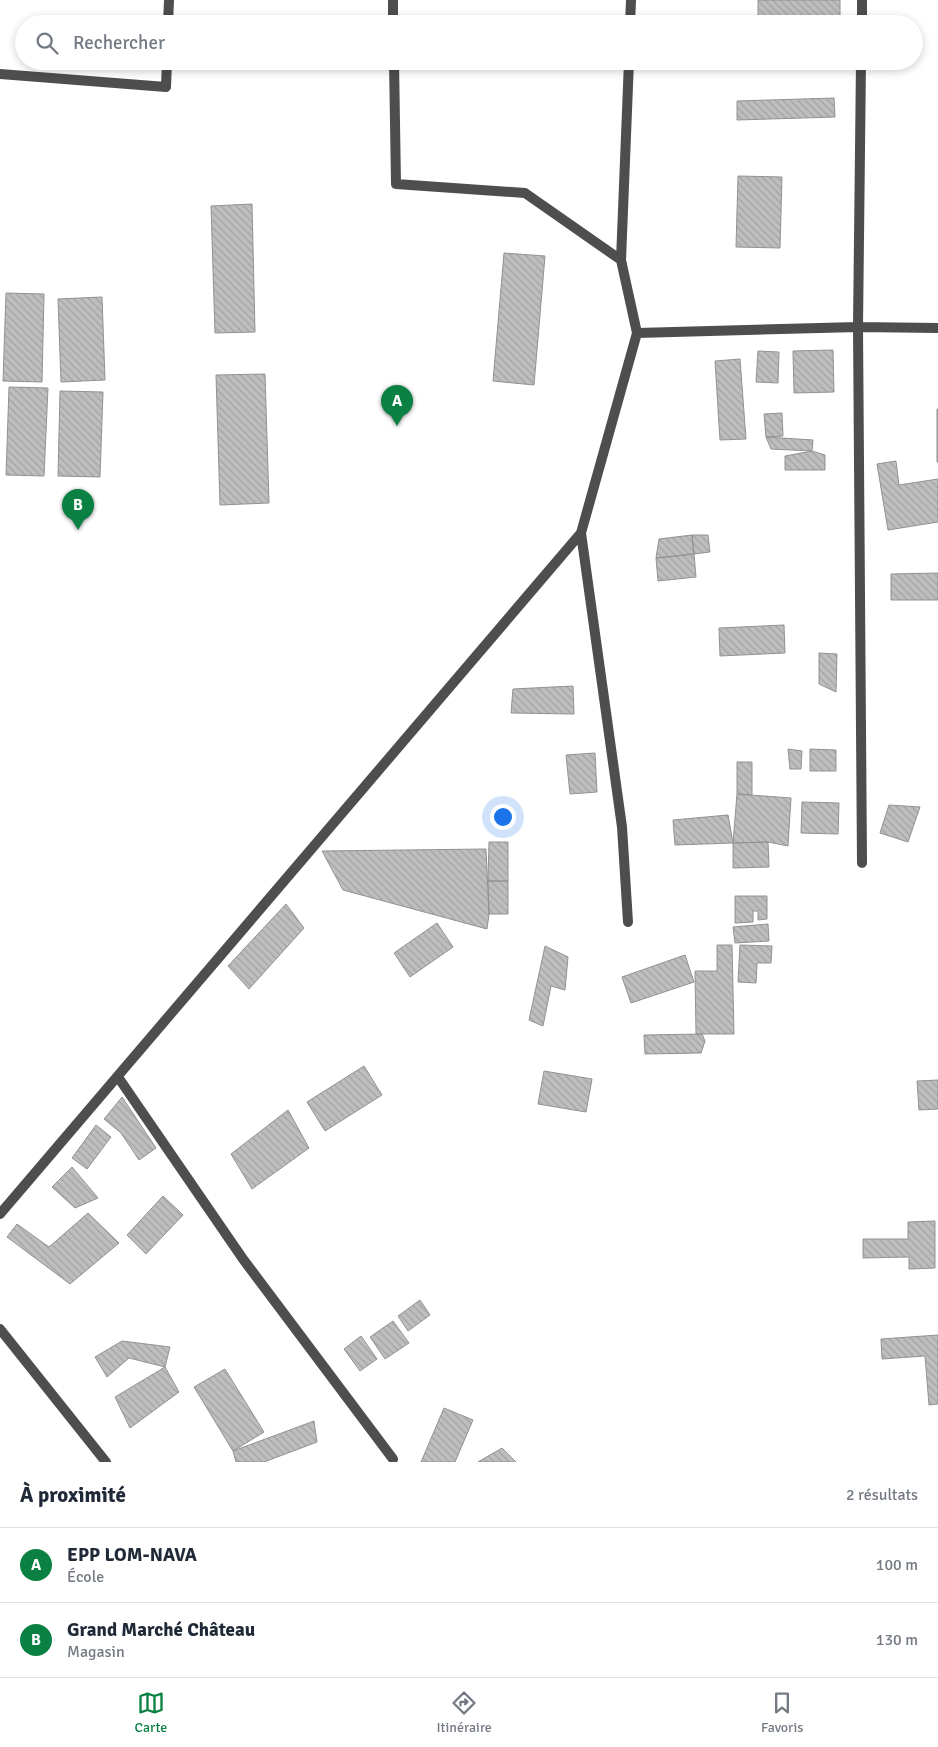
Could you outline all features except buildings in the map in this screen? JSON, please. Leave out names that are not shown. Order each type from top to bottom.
[{"type":"street","points":[[168,15],[169,0]]},
{"type":"street","points":[[393,0],[394,15]]},
{"type":"street","points":[[630,15],[631,0]]},
{"type":"street","points":[[862,0],[862,15]]},
{"type":"street","points":[[0,74],[166,87],[167,70]]},
{"type":"street","points":[[394,70],[396,184],[525,193],[621,260]]},
{"type":"street","points":[[628,922],[622,827],[581,533],[637,332],[621,260],[629,70]]},
{"type":"street","points":[[861,70],[858,327],[862,863]]},
{"type":"street","points":[[637,332],[858,327],[938,328]]},
{"type":"street","points":[[0,1214],[581,533]]},
{"type":"street","points":[[118,1077],[243,1259],[393,1459]]},
{"type":"street","points":[[0,1328],[106,1462]]},
{"type":"place","name":"EPP LOM-NAVA","points":[[397,426]]},
{"type":"place","name":"Grand Marché Château","points":[[78,530]]}]
